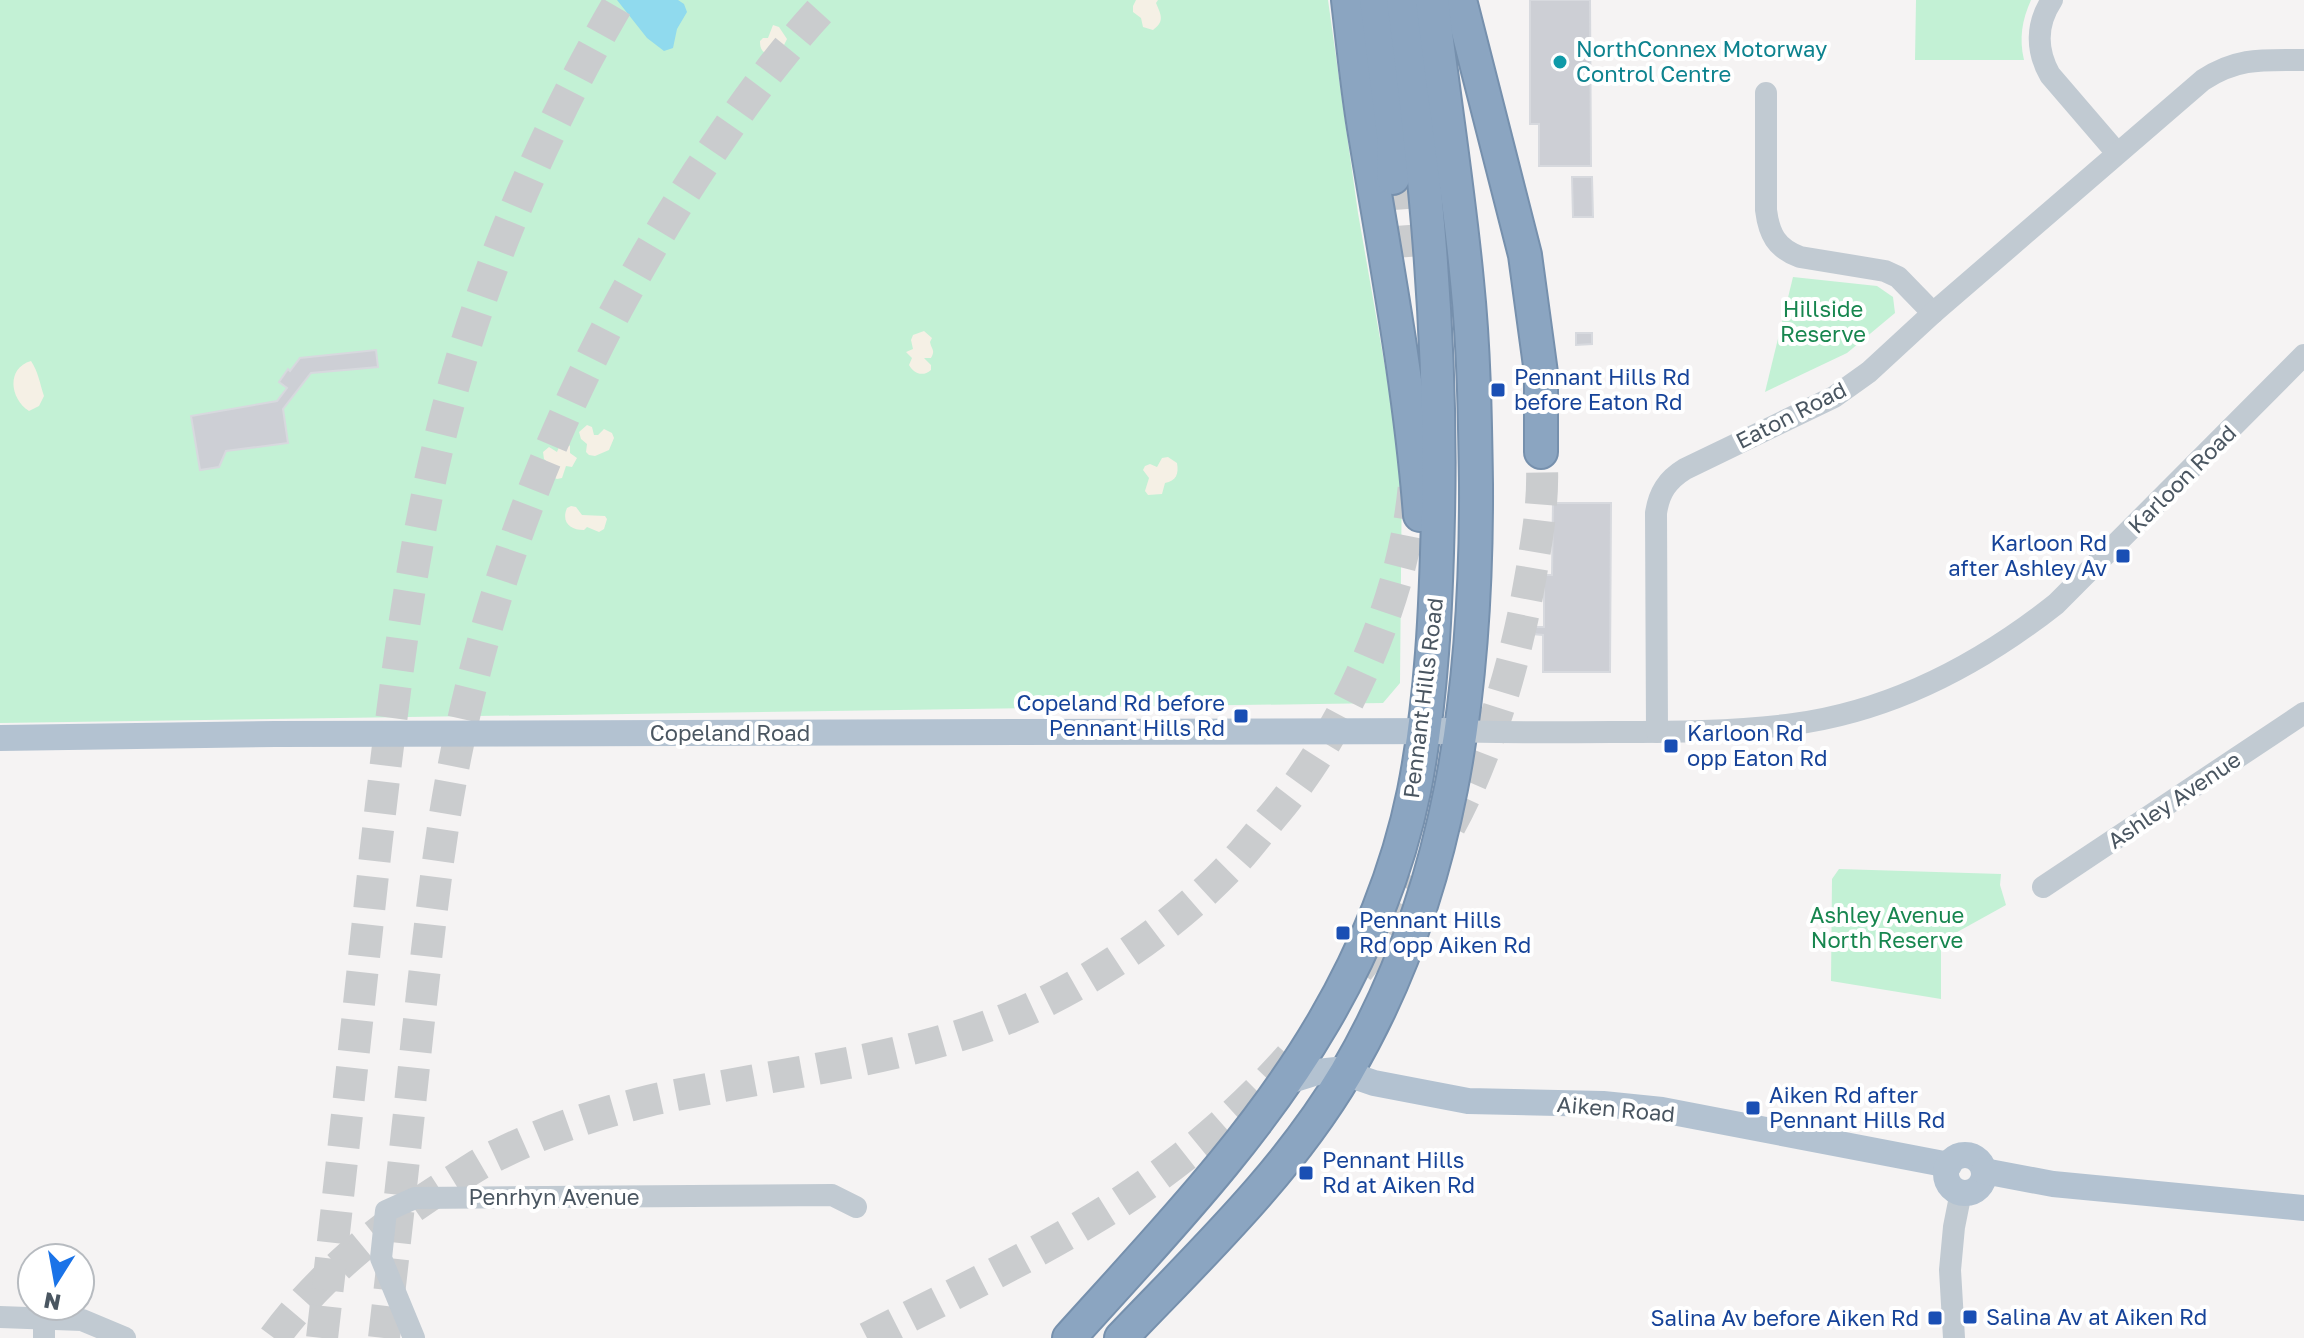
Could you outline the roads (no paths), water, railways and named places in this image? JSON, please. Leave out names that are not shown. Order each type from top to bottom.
[{"type":"highway","points":[[1348,0],[1363,123],[1413,434],[1433,654]]},
{"type":"highway","points":[[1376,0],[1394,142],[1393,178]]},
{"type":"highway","name":"Pennant Hills Road","points":[[1069,1338],[1206,1185],[1285,1082],[1325,1020],[1364,942],[1394,865],[1413,794],[1433,654],[1440,429],[1434,298],[1403,0]]},
{"type":"highway","name":"Pennant Hills Road","points":[[1121,1338],[1256,1195],[1301,1140],[1347,1072],[1394,975],[1425,897],[1445,822],[1456,769],[1474,595],[1475,387],[1467,281],[1432,0]]},
{"type":"highway","points":[[1460,0],[1525,255],[1541,373],[1541,452]]},
{"type":"main road","name":"Copeland Road","points":[[0,738],[275,734],[1460,731]]},
{"type":"main road","name":"Aiken Road","points":[[1285,1082],[1317,1072],[1336,1070],[1374,1083],[1468,1101],[1603,1104],[1662,1110],[1949,1165]]},
{"type":"main road","points":[[1969,1155],[1979,1161],[1984,1178],[1978,1188],[1967,1193],[1955,1190],[1948,1182],[1946,1170],[1949,1165],[1957,1157],[1969,1155]]},
{"type":"main road","points":[[1984,1171],[2066,1185],[2304,1208]]},
{"type":"street","points":[[2052,0],[2039,33],[2043,63],[2117,153]]},
{"type":"street","name":"Eaton Road","points":[[1657,732],[1656,513],[1661,492],[1668,482],[1685,469],[1834,397],[1869,372],[2203,80],[2233,64],[2304,60]]},
{"type":"street","points":[[1766,93],[1766,210],[1768,228],[1774,240],[1800,257],[1885,271],[1898,277],[1933,313]]},
{"type":"street","name":"Karloon Road","points":[[1657,732],[1752,728],[1832,717],[1920,688],[1966,666],[2024,629],[2056,604],[2304,355]]},
{"type":"street","name":"Ashley Avenue","points":[[2043,887],[2304,713]]},
{"type":"street","points":[[1460,731],[1657,732]]},
{"type":"street","points":[[1954,1338],[1950,1261],[1961,1192]]},
{"type":"street","name":"Penrhyn Avenue","points":[[414,1338],[381,1258],[386,1211],[415,1198],[832,1195],[856,1207]]},
{"type":"street","points":[[0,1317],[44,1328],[82,1320],[125,1338]]},
{"type":"water","points":[[617,0],[678,0],[684,4],[687,12],[677,29],[673,48],[664,51],[647,38]]},
{"type":"tunnel","points":[[322,1338],[397,674],[415,559],[438,445],[468,337],[524,189],[569,93],[620,0]]},
{"type":"tunnel","points":[[384,1338],[444,818],[475,672],[496,597],[550,449],[582,378],[656,239],[728,127],[777,61],[830,0]]},
{"type":"tunnel","points":[[1393,178],[1399,259]]},
{"type":"tunnel","points":[[1450,826],[1490,736],[1518,638],[1538,528],[1541,452]]},
{"type":"tunnel","points":[[274,1338],[312,1293],[378,1233],[451,1182],[515,1146],[571,1124],[648,1101],[866,1059],[972,1031],[1006,1019],[1065,991],[1152,935],[1204,892],[1240,856],[1303,777],[1327,740],[1369,657],[1385,614],[1399,570],[1414,484]]},
{"type":"tunnel","points":[[1358,970],[1406,909],[1421,881]]},
{"type":"tunnel","points":[[867,1338],[1038,1251],[1120,1202],[1198,1146],[1246,1103],[1290,1057]]},
{"type":"place","name":"NorthConnex Motorway Control Centre","points":[[1560,62]]},
{"type":"place","name":"Pennant Hills Rd before Eaton Rd","points":[[1498,390]]},
{"type":"place","name":"Karloon Rd after Ashley Av","points":[[2123,556]]},
{"type":"place","name":"Copeland Rd before Pennant Hills Rd","points":[[1241,716]]},
{"type":"place","name":"Karloon Rd opp Eaton Rd","points":[[1671,746]]},
{"type":"place","name":"Pennant Hills Rd opp Aiken Rd","points":[[1343,933]]},
{"type":"place","name":"Aiken Rd after Pennant Hills Rd","points":[[1753,1108]]},
{"type":"place","name":"Pennant Hills Rd at Aiken Rd","points":[[1306,1173]]},
{"type":"place","name":"Salina Av at Aiken Rd","points":[[1970,1317]]},
{"type":"place","name":"Salina Av before Aiken Rd","points":[[1935,1318]]},
{"type":"park label","name":"Hillside Reserve","points":[[1823,322]]},
{"type":"park label","name":"Ashley Avenue North Reserve","points":[[1887,928]]}]
